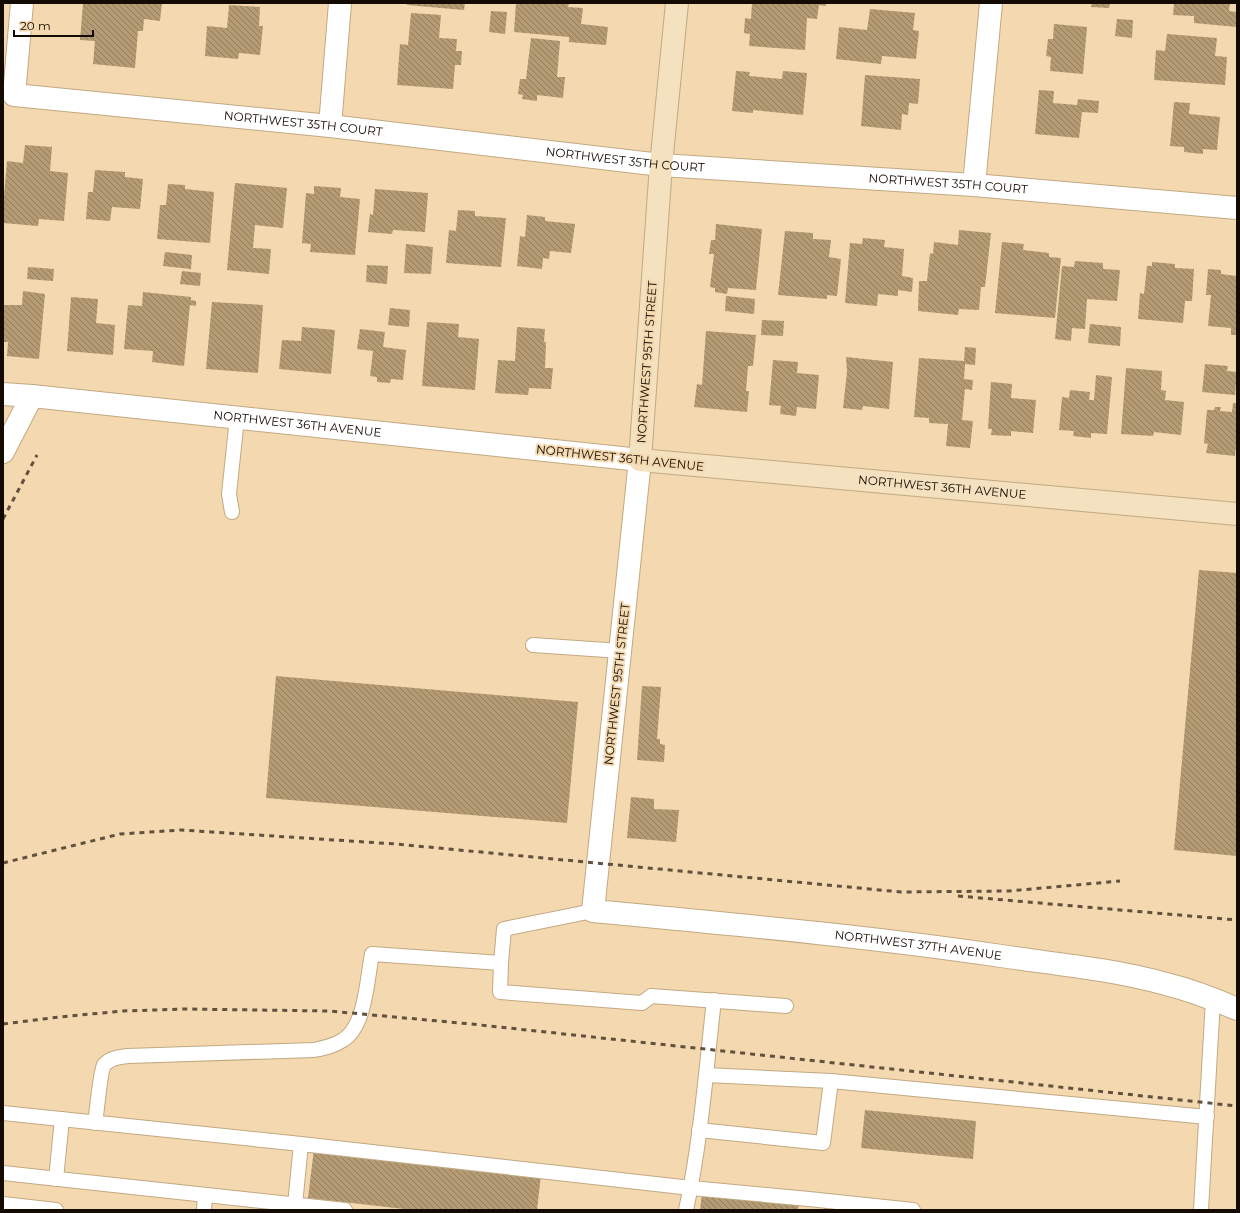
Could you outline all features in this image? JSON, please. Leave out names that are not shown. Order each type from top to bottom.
[{"type":"street","name":"NORTHWEST 35TH COURT","points":[[22,3],[14,95],[330,126],[661,166],[974,185],[1237,208]]},
{"type":"street","points":[[330,126],[340,3]]},
{"type":"street","name":"NORTHWEST 95TH STREET","points":[[593,911],[640,460],[661,166],[677,3]]},
{"type":"street","points":[[974,185],[991,3]]},
{"type":"street","name":"NORTHWEST 36TH AVENUE","points":[[3,394],[640,460],[1237,514]]},
{"type":"street","points":[[3,452],[32,396]]},
{"type":"street","name":"NORTHWEST 37TH AVENUE","points":[[593,911],[812,932],[974,952],[1122,974],[1166,984],[1213,999],[1237,1009]]},
{"type":"lane","points":[[232,512],[229,494],[237,418]]},
{"type":"lane","points":[[534,646],[621,650]]},
{"type":"lane","points":[[593,911],[504,929],[500,992],[642,1003],[651,996],[786,1006]]},
{"type":"lane","points":[[96,1123],[103,1067],[111,1060],[118,1057],[314,1050],[335,1045],[344,1040],[351,1034],[361,1014],[372,954],[501,963]]},
{"type":"lane","points":[[1202,1210],[1213,999]]},
{"type":"lane","points":[[686,1210],[691,1188],[699,1130],[714,1000]]},
{"type":"lane","points":[[706,1075],[831,1081],[1207,1117]]},
{"type":"lane","points":[[699,1130],[824,1143],[831,1081]]},
{"type":"lane","points":[[3,1113],[301,1144],[691,1188],[913,1210]]},
{"type":"lane","points":[[56,1179],[62,1119]]},
{"type":"lane","points":[[295,1205],[301,1144]]},
{"type":"lane","points":[[3,1173],[345,1210]]},
{"type":"lane","points":[[204,1210],[205,1195]]},
{"type":"lane","points":[[3,1204],[56,1210]]},
{"type":"building","points":[[83,3],[162,3],[160,21],[144,19],[143,31],[138,31],[135,68],[93,64],[95,41],[80,40]]},
{"type":"building","points":[[407,3],[465,3],[464,10],[407,5]]},
{"type":"building","points":[[516,3],[569,3],[568,7],[583,8],[581,24],[608,27],[606,45],[569,42],[569,37],[514,32]]},
{"type":"building","points":[[752,3],[826,3],[826,6],[819,5],[817,19],[807,18],[805,50],[749,46],[750,34],[744,33],[745,18],[751,19]]},
{"type":"building","points":[[1092,3],[1110,3],[1109,8],[1091,7]]},
{"type":"building","points":[[1174,3],[1230,3],[1229,11],[1237,12],[1237,27],[1194,23],[1194,16],[1173,15]]},
{"type":"building","points":[[229,5],[260,7],[259,26],[263,26],[260,55],[239,53],[238,59],[205,56],[207,26],[227,28]]},
{"type":"building","points":[[870,9],[915,13],[913,30],[919,31],[916,59],[882,56],[881,64],[836,59],[839,27],[867,30]]},
{"type":"building","points":[[491,11],[507,12],[505,34],[489,32]]},
{"type":"building","points":[[411,13],[441,15],[439,38],[457,39],[456,51],[462,51],[461,65],[455,65],[453,89],[397,85],[400,44],[408,45]]},
{"type":"building","points":[[1117,19],[1133,20],[1132,38],[1115,36]]},
{"type":"building","points":[[1054,24],[1087,27],[1083,74],[1050,71],[1051,57],[1046,56],[1048,39],[1053,39]]},
{"type":"building","points":[[1167,34],[1217,38],[1215,56],[1227,57],[1225,85],[1154,80],[1156,50],[1165,51]]},
{"type":"building","points":[[531,38],[560,41],[557,77],[565,77],[563,98],[537,95],[537,101],[522,99],[523,95],[518,94],[520,79],[526,79]]},
{"type":"building","points":[[736,71],[750,72],[749,76],[782,79],[783,71],[807,73],[803,115],[753,110],[753,113],[732,111]]},
{"type":"building","points":[[865,75],[920,79],[918,104],[909,103],[908,115],[902,114],[901,130],[861,126]]},
{"type":"building","points":[[1039,90],[1054,91],[1053,103],[1077,105],[1078,99],[1099,101],[1098,113],[1082,112],[1079,138],[1035,134]]},
{"type":"building","points":[[1174,102],[1190,103],[1189,114],[1220,117],[1217,150],[1203,149],[1203,154],[1184,152],[1184,147],[1170,146]]},
{"type":"building","points":[[25,145],[52,147],[50,171],[68,173],[64,221],[39,219],[38,226],[3,223],[7,161],[23,163]]},
{"type":"building","points":[[95,170],[125,172],[125,177],[143,179],[140,209],[112,207],[110,221],[86,219],[88,192],[93,192]]},
{"type":"building","points":[[235,183],[287,188],[283,228],[255,225],[253,248],[271,249],[269,274],[227,270]]},
{"type":"building","points":[[168,184],[185,185],[185,189],[214,192],[210,243],[157,239],[160,205],[166,205]]},
{"type":"building","points":[[314,186],[341,188],[340,197],[360,199],[355,255],[310,252],[311,244],[302,243],[306,193],[314,194]]},
{"type":"building","points":[[375,189],[428,193],[425,232],[393,230],[392,234],[368,232],[370,214],[373,215]]},
{"type":"building","points":[[458,210],[475,211],[475,216],[506,218],[501,267],[446,263],[449,230],[456,231]]},
{"type":"building","points":[[527,215],[545,217],[545,221],[575,224],[571,253],[550,251],[549,259],[543,258],[542,269],[517,266],[520,236],[525,237]]},
{"type":"building","points":[[716,224],[762,229],[756,290],[728,288],[727,294],[715,292],[715,288],[710,287],[714,254],[709,254],[711,240],[715,240]]},
{"type":"building","points":[[959,230],[991,233],[985,287],[981,287],[979,310],[959,309],[958,315],[918,311],[919,281],[927,281],[930,253],[933,254],[934,242],[958,245]]},
{"type":"building","points":[[785,231],[813,233],[813,239],[831,240],[829,257],[841,259],[837,296],[827,295],[827,299],[778,295]]},
{"type":"building","points":[[863,238],[885,240],[884,247],[904,249],[902,276],[913,278],[912,292],[898,290],[898,296],[878,294],[877,306],[845,303],[850,243],[862,244]]},
{"type":"building","points":[[1002,242],[1024,244],[1023,250],[1049,253],[1049,257],[1061,258],[1055,318],[995,313]]},
{"type":"building","points":[[406,244],[433,247],[431,274],[404,273]]},
{"type":"building","points":[[165,252],[192,255],[191,269],[163,266]]},
{"type":"building","points":[[1075,261],[1103,263],[1103,269],[1120,270],[1117,301],[1087,299],[1085,329],[1072,328],[1071,341],[1055,339],[1062,266],[1074,267]]},
{"type":"building","points":[[1152,262],[1175,264],[1175,268],[1194,269],[1192,301],[1185,301],[1183,323],[1138,319],[1140,293],[1144,294],[1147,266],[1152,266]]},
{"type":"building","points":[[367,265],[388,266],[387,284],[366,282]]},
{"type":"building","points":[[28,267],[54,269],[53,281],[27,279]]},
{"type":"building","points":[[1208,269],[1221,270],[1221,274],[1237,276],[1237,335],[1231,335],[1231,328],[1208,326],[1211,295],[1206,295]]},
{"type":"building","points":[[182,271],[201,273],[200,286],[180,284]]},
{"type":"building","points":[[23,291],[45,294],[39,359],[7,356],[8,342],[3,342],[3,305],[22,305]]},
{"type":"building","points":[[143,292],[191,297],[191,300],[196,301],[196,306],[190,305],[184,366],[152,362],[153,351],[124,349],[128,305],[142,306]]},
{"type":"building","points":[[726,296],[755,299],[754,314],[725,311]]},
{"type":"building","points":[[71,297],[98,299],[96,323],[115,325],[113,355],[67,351]]},
{"type":"building","points":[[212,302],[263,305],[258,373],[206,369]]},
{"type":"building","points":[[390,308],[410,310],[409,327],[388,325]]},
{"type":"building","points":[[762,320],[784,321],[783,336],[761,335]]},
{"type":"building","points":[[427,322],[459,324],[458,337],[479,339],[475,390],[422,386]]},
{"type":"building","points":[[1090,324],[1121,327],[1120,346],[1088,343]]},
{"type":"building","points":[[302,327],[335,330],[331,374],[279,369],[282,340],[301,341]]},
{"type":"building","points":[[517,327],[545,329],[545,368],[553,368],[551,389],[529,388],[528,395],[495,393],[498,360],[515,361]]},
{"type":"building","points":[[360,329],[385,332],[383,347],[406,350],[403,380],[391,379],[390,383],[377,382],[377,377],[370,376],[373,351],[357,349]]},
{"type":"building","points":[[706,331],[756,335],[753,366],[748,366],[746,391],[749,391],[747,412],[694,407],[697,384],[702,385]]},
{"type":"building","points":[[965,347],[976,348],[975,365],[965,364],[964,379],[973,380],[972,390],[965,389],[962,420],[973,421],[970,448],[946,446],[948,424],[929,423],[929,418],[914,417],[919,358],[964,361]]},
{"type":"building","points":[[846,357],[893,362],[889,409],[863,406],[862,410],[843,408],[847,372]]},
{"type":"building","points":[[773,360],[798,362],[797,373],[819,375],[816,409],[797,407],[796,416],[780,414],[781,406],[769,405]]},
{"type":"building","points":[[1205,364],[1228,366],[1227,371],[1237,372],[1235,395],[1202,392]]},
{"type":"building","points":[[1126,368],[1162,371],[1161,390],[1166,391],[1165,400],[1184,402],[1181,435],[1154,432],[1153,436],[1121,434]]},
{"type":"building","points":[[1096,375],[1112,377],[1107,434],[1091,433],[1091,438],[1073,436],[1074,431],[1059,430],[1062,397],[1069,398],[1070,390],[1090,392],[1089,400],[1094,400]]},
{"type":"building","points":[[991,382],[1012,384],[1011,398],[1036,400],[1033,433],[1011,431],[1011,436],[991,435],[992,429],[988,429]]},
{"type":"building","points":[[1233,403],[1237,403],[1237,446],[1235,456],[1206,453],[1208,444],[1204,443],[1207,410],[1214,410],[1215,407],[1221,407],[1220,411],[1232,412]]},
{"type":"building","points":[[1199,570],[1237,573],[1237,856],[1174,850]]},
{"type":"building","points":[[276,676],[578,702],[567,823],[266,798]]},
{"type":"building","points":[[642,686],[661,687],[657,739],[660,739],[660,744],[665,745],[664,762],[637,760]]},
{"type":"building","points":[[631,797],[654,799],[654,809],[679,810],[676,842],[627,838]]},
{"type":"building","points":[[865,1110],[976,1121],[973,1159],[861,1148]]},
{"type":"building","points":[[314,1149],[541,1175],[537,1210],[413,1210],[308,1198]]},
{"type":"building","points":[[702,1193],[799,1203],[798,1210],[700,1210]]},
{"type":"building","points":[[824,1204],[869,1210],[824,1210]]},
{"type":"railway","points":[[3,519],[37,455]]},
{"type":"railway","points":[[3,863],[120,834],[181,830],[396,844],[901,892],[1009,891],[1120,881]]},
{"type":"railway","points":[[958,896],[1237,920]]},
{"type":"railway","points":[[3,1024],[123,1011],[185,1009],[329,1011],[471,1024],[1237,1106]]}]
